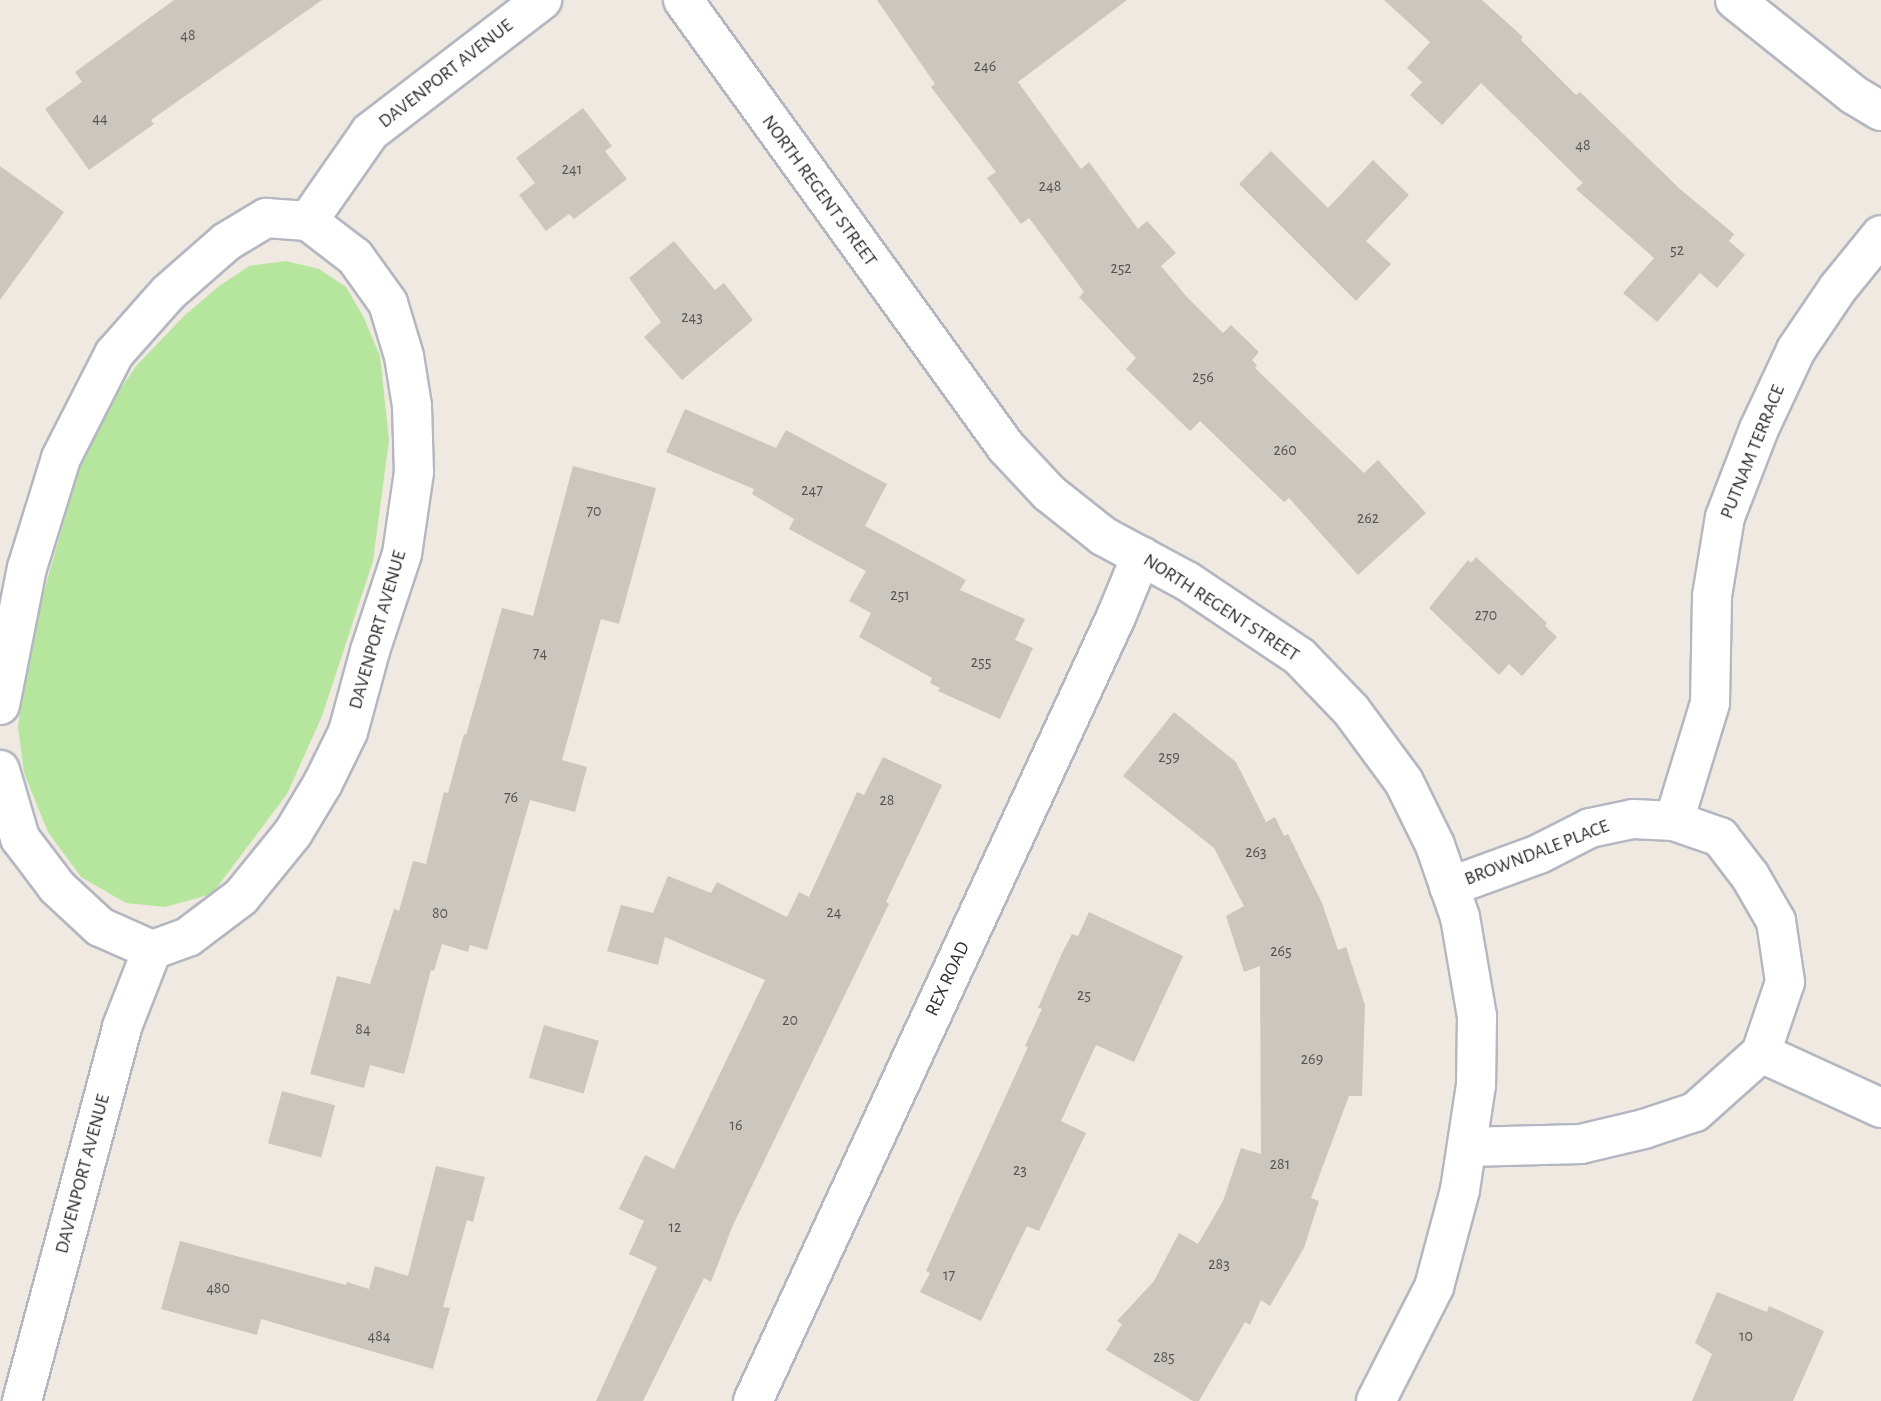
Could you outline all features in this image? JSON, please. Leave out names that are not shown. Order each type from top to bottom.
[{"type":"street","name":"DAVENPORT AVENUE","points":[[22,1401],[122,1027],[152,950],[188,937],[241,897],[293,833],[348,732],[370,651],[402,554],[414,472],[412,406],[404,356],[388,303],[355,257],[308,221],[370,132],[542,0]]},
{"type":"street","name":"NORTH REGENT STREET","points":[[683,0],[1006,447],[1049,494],[1103,536],[1187,581],[1300,657],[1351,710],[1404,782],[1435,845],[1460,917],[1477,1016],[1476,1085],[1460,1190],[1434,1287],[1376,1401]]},
{"type":"street","points":[[1735,0],[1854,95],[1881,111]]},
{"type":"street","points":[[0,705],[27,568],[61,458],[114,354],[168,293],[226,242],[266,218],[308,221]]},
{"type":"street","name":"PUTNAM TERRACE","points":[[1674,821],[1710,704],[1712,596],[1725,517],[1759,429],[1796,350],[1838,288],[1881,235]]},
{"type":"street","name":"REX ROAD","points":[[753,1401],[1141,556]]},
{"type":"street","points":[[0,770],[20,838],[57,887],[100,927],[152,950]]},
{"type":"street","name":"BROWNDALE PLACE","points":[[1449,887],[1539,855],[1590,828],[1633,819],[1674,821],[1720,837],[1750,876],[1776,921],[1785,982],[1760,1053],[1695,1112],[1644,1129],[1581,1144],[1467,1147]]},
{"type":"street","points":[[1760,1053],[1881,1108]]},
{"type":"green space","points":[[286,261],[319,269],[346,287],[363,316],[380,356],[389,440],[373,561],[322,716],[287,794],[212,894],[165,907],[126,903],[81,877],[48,832],[24,773],[18,726],[33,630],[77,475],[109,405],[137,365],[184,316],[218,287],[249,266]]},
{"type":"building","points":[[174,0],[322,0],[151,120],[154,124],[89,170],[45,109],[82,82],[75,72]]},
{"type":"building","points":[[877,0],[1127,0],[1018,82],[1081,169],[1089,162],[1138,229],[1147,221],[1176,253],[1161,266],[1187,297],[1223,333],[1231,325],[1259,352],[1252,360],[1257,365],[1255,368],[1364,473],[1378,460],[1426,513],[1358,575],[1289,498],[1284,502],[1200,421],[1190,431],[1126,369],[1136,358],[1079,297],[1084,292],[1029,218],[1021,224],[987,178],[996,172],[931,87],[935,84]]},
{"type":"building","points":[[1384,0],[1482,0],[1523,37],[1521,40],[1576,95],[1580,92],[1680,189],[1734,234],[1729,241],[1745,255],[1717,288],[1700,273],[1657,322],[1623,293],[1654,258],[1576,189],[1583,183],[1481,83],[1442,125],[1410,95],[1422,82],[1407,68],[1430,42]]},
{"type":"building","points":[[583,108],[612,146],[605,151],[627,179],[574,219],[569,214],[546,231],[519,195],[535,183],[516,158]]},
{"type":"building","points":[[1271,151],[1328,208],[1373,160],[1409,195],[1366,241],[1391,264],[1356,301],[1239,184]]},
{"type":"building","points":[[0,166],[64,212],[0,300]]},
{"type":"building","points":[[674,241],[715,290],[724,283],[753,320],[682,380],[644,337],[661,322],[629,278]]},
{"type":"building","points":[[685,409],[776,448],[786,430],[887,484],[865,526],[966,580],[960,590],[1025,619],[1015,640],[1033,648],[1000,719],[938,691],[940,688],[930,683],[932,678],[859,637],[871,613],[849,601],[866,571],[789,529],[794,519],[752,494],[754,489],[666,452]]},
{"type":"building","points":[[573,466],[656,488],[619,624],[601,619],[562,760],[587,767],[575,812],[530,800],[487,950],[470,945],[468,952],[442,944],[434,971],[431,970],[404,1074],[370,1065],[364,1088],[310,1074],[337,976],[370,984],[394,909],[399,911],[413,861],[426,864],[444,792],[448,793],[502,608],[533,616]]},
{"type":"building","points":[[1476,557],[1547,623],[1545,626],[1557,637],[1522,676],[1509,664],[1499,675],[1429,608],[1468,560],[1471,563]]},
{"type":"building","points":[[1174,712],[1236,762],[1266,822],[1275,817],[1284,836],[1288,834],[1322,903],[1338,950],[1346,947],[1365,1005],[1362,1096],[1349,1096],[1311,1198],[1319,1201],[1304,1248],[1270,1306],[1261,1300],[1250,1325],[1245,1322],[1199,1401],[1193,1401],[1106,1350],[1122,1324],[1117,1321],[1154,1281],[1179,1233],[1198,1244],[1223,1201],[1241,1148],[1261,1154],[1260,966],[1244,972],[1226,916],[1244,906],[1214,848],[1123,776]]},
{"type":"building","points":[[883,757],[942,785],[886,902],[889,904],[733,1225],[711,1282],[704,1278],[643,1401],[596,1401],[657,1267],[629,1254],[644,1221],[619,1209],[645,1155],[674,1169],[765,980],[665,937],[658,965],[607,951],[621,905],[653,913],[668,876],[711,893],[717,882],[787,917],[799,892],[809,897],[857,792],[864,795]]},
{"type":"building","points":[[1089,912],[1183,956],[1134,1062],[1096,1045],[1061,1121],[1086,1133],[1039,1231],[1027,1226],[981,1321],[920,1292],[930,1273],[926,1271],[1028,1047],[1025,1046],[1042,1009],[1038,1008],[1062,953],[1072,934],[1078,936]]},
{"type":"building","points":[[544,1025],[599,1041],[584,1094],[529,1078]]},
{"type":"building","points":[[282,1091],[335,1105],[321,1157],[268,1143]]},
{"type":"building","points":[[436,1166],[485,1177],[473,1222],[467,1220],[443,1307],[450,1308],[433,1369],[261,1319],[257,1335],[161,1309],[180,1241],[369,1289],[375,1266],[408,1276]]},
{"type":"building","points":[[1717,1292],[1767,1312],[1769,1306],[1824,1331],[1793,1401],[1692,1401],[1712,1354],[1695,1343]]}]
